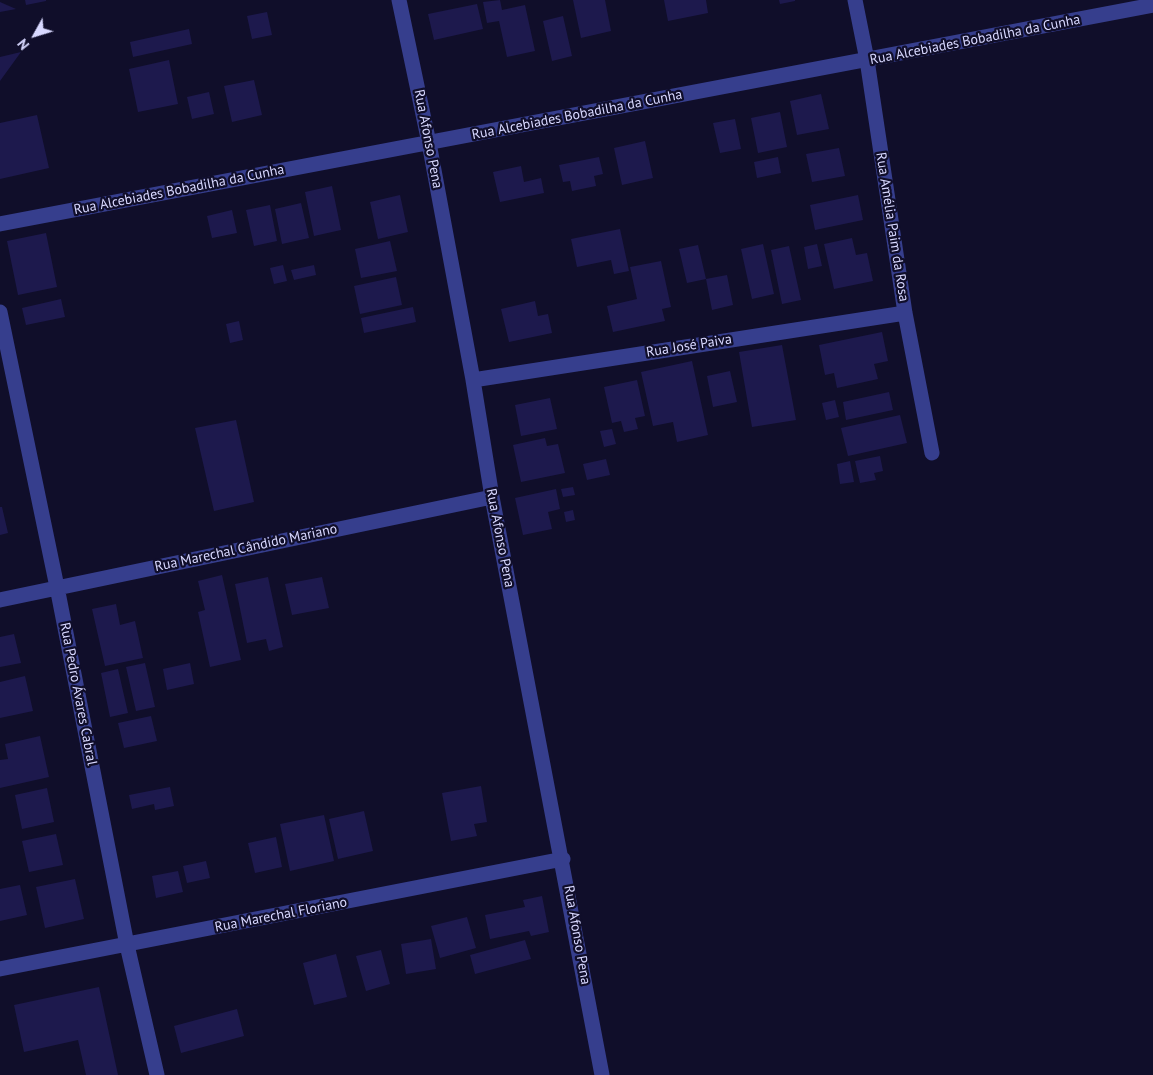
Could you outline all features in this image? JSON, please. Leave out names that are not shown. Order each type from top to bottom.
[{"type":"street","name":"Rua Afonso Pena","points":[[400,0],[429,143],[473,380],[492,497],[563,859],[602,1075]]},
{"type":"street","name":"Rua Amélia Paim da Rosa","points":[[855,0],[867,60],[905,312],[932,453]]},
{"type":"street","name":"Rua Alcebiades Bobadilha da Cunha","points":[[0,224],[1153,5]]},
{"type":"street","name":"Rua Pedro Ávares Cabral","points":[[0,312],[57,587],[127,945],[157,1075]]},
{"type":"street","name":"Rua José Paiva","points":[[473,380],[905,312]]},
{"type":"street","name":"Rua Marechal Cândido Mariano","points":[[0,600],[492,497]]},
{"type":"street","name":"Rua Marechal Floriano","points":[[0,969],[563,859]]},
{"type":"building","points":[[25,0],[46,0],[46,1],[26,5]]},
{"type":"building","points":[[500,0],[502,10],[525,5],[535,51],[507,57],[499,21],[487,23],[483,2]]},
{"type":"building","points":[[573,0],[605,0],[611,31],[581,38]]},
{"type":"building","points":[[664,0],[706,0],[708,13],[668,21]]},
{"type":"building","points":[[779,0],[795,0],[795,1],[780,4]]},
{"type":"building","points":[[0,2],[16,9],[0,12]]},
{"type":"building","points":[[477,4],[483,29],[434,40],[428,14]]},
{"type":"building","points":[[267,12],[272,35],[252,39],[247,16]]},
{"type":"building","points":[[563,16],[572,56],[552,61],[543,21]]},
{"type":"building","points":[[189,29],[192,44],[133,57],[130,42]]},
{"type":"building","points":[[21,52],[0,81],[0,57]]},
{"type":"building","points":[[169,60],[178,104],[138,112],[129,69]]},
{"type":"building","points":[[254,80],[262,115],[232,122],[224,86]]},
{"type":"building","points":[[209,92],[214,114],[192,119],[187,97]]},
{"type":"building","points":[[821,94],[829,129],[797,135],[790,101]]},
{"type":"building","points":[[780,112],[787,147],[758,153],[751,118]]},
{"type":"building","points":[[37,115],[49,168],[0,179],[0,123]]},
{"type":"building","points":[[735,119],[741,149],[720,153],[713,123]]},
{"type":"building","points":[[645,141],[653,178],[622,185],[614,148]]},
{"type":"building","points":[[839,148],[845,176],[812,182],[806,154]]},
{"type":"building","points":[[599,157],[603,174],[594,176],[596,186],[572,191],[570,181],[563,182],[559,165]]},
{"type":"building","points":[[778,157],[781,173],[757,178],[754,162]]},
{"type":"building","points":[[521,166],[524,182],[541,178],[544,193],[500,202],[493,172]]},
{"type":"building","points":[[332,186],[341,230],[314,236],[305,192]]},
{"type":"building","points":[[400,195],[408,232],[378,239],[370,202]]},
{"type":"building","points":[[858,195],[863,220],[815,230],[810,205]]},
{"type":"building","points":[[301,203],[309,238],[282,244],[275,209]]},
{"type":"building","points":[[270,205],[277,241],[254,246],[246,210]]},
{"type":"building","points":[[232,210],[237,233],[212,238],[207,216]]},
{"type":"building","points":[[620,229],[629,271],[614,274],[611,260],[577,267],[571,239]]},
{"type":"building","points":[[46,233],[57,287],[18,295],[7,241]]},
{"type":"building","points":[[852,238],[856,255],[867,253],[873,281],[834,289],[824,244]]},
{"type":"building","points":[[390,241],[397,271],[361,278],[355,249]]},
{"type":"building","points":[[763,244],[774,294],[752,299],[741,249]]},
{"type":"building","points":[[817,244],[822,266],[808,269],[804,247]]},
{"type":"building","points":[[698,245],[706,279],[687,283],[679,249]]},
{"type":"building","points":[[789,246],[801,300],[782,304],[771,250]]},
{"type":"building","points":[[661,261],[671,307],[662,309],[665,321],[613,332],[607,306],[637,299],[630,267]]},
{"type":"building","points":[[283,265],[287,281],[274,284],[270,268]]},
{"type":"building","points":[[314,265],[316,275],[294,280],[291,270]]},
{"type":"building","points":[[727,275],[733,305],[712,310],[706,279]]},
{"type":"building","points":[[396,277],[402,305],[360,314],[354,286]]},
{"type":"building","points":[[61,299],[65,317],[26,325],[22,308]]},
{"type":"building","points":[[535,301],[538,316],[548,314],[552,333],[509,342],[501,309]]},
{"type":"building","points":[[413,307],[416,322],[364,333],[361,318]]},
{"type":"building","points":[[239,321],[243,340],[230,343],[226,324]]},
{"type":"building","points":[[882,332],[888,361],[874,364],[878,379],[837,388],[834,373],[825,375],[819,345]]},
{"type":"building","points":[[782,345],[796,420],[752,427],[739,352]]},
{"type":"building","points":[[692,361],[708,435],[677,442],[673,422],[653,426],[641,372]]},
{"type":"building","points":[[730,371],[737,402],[713,407],[707,376]]},
{"type":"building","points":[[637,380],[645,416],[635,418],[638,429],[624,432],[621,421],[612,423],[604,387]]},
{"type":"building","points":[[889,392],[893,410],[846,420],[843,402]]},
{"type":"building","points":[[550,398],[557,429],[521,436],[515,405]]},
{"type":"building","points":[[835,400],[839,417],[826,420],[822,403]]},
{"type":"building","points":[[900,415],[907,443],[848,456],[841,428]]},
{"type":"building","points":[[236,420],[254,502],[214,511],[195,428]]},
{"type":"building","points":[[612,429],[616,444],[604,447],[600,431]]},
{"type":"building","points":[[545,438],[547,446],[558,444],[565,473],[521,482],[513,445]]},
{"type":"building","points":[[880,456],[883,471],[874,473],[876,480],[860,483],[855,461]]},
{"type":"building","points":[[606,459],[610,475],[587,480],[583,464]]},
{"type":"building","points":[[850,461],[854,482],[840,484],[837,464]]},
{"type":"building","points":[[573,487],[575,495],[563,497],[561,489]]},
{"type":"building","points":[[556,489],[560,509],[548,512],[552,529],[523,535],[515,498]]},
{"type":"building","points":[[0,507],[2,507],[8,533],[0,535]]},
{"type":"building","points":[[573,510],[575,520],[566,522],[564,512]]},
{"type":"building","points":[[222,575],[241,660],[210,667],[198,612],[205,610],[198,581]]},
{"type":"building","points":[[268,577],[283,647],[269,651],[266,639],[247,643],[235,584]]},
{"type":"building","points":[[322,577],[329,608],[292,615],[285,584]]},
{"type":"building","points":[[116,604],[120,625],[135,621],[143,658],[105,666],[92,609]]},
{"type":"building","points":[[14,634],[21,663],[0,667],[0,637]]},
{"type":"building","points":[[145,663],[155,707],[136,711],[126,667]]},
{"type":"building","points":[[190,663],[194,684],[167,690],[163,669]]},
{"type":"building","points":[[118,669],[128,713],[110,717],[101,673]]},
{"type":"building","points":[[25,676],[33,711],[0,718],[0,682]]},
{"type":"building","points":[[151,716],[157,741],[124,748],[118,723]]},
{"type":"building","points":[[40,736],[49,777],[0,788],[0,760],[8,759],[5,744]]},
{"type":"building","points":[[481,786],[487,822],[474,824],[477,836],[451,841],[442,793]]},
{"type":"building","points":[[170,787],[174,806],[155,810],[154,804],[132,809],[129,795]]},
{"type":"building","points":[[47,788],[54,822],[22,829],[15,795]]},
{"type":"building","points":[[364,811],[373,851],[338,859],[329,819]]},
{"type":"building","points":[[324,815],[334,861],[290,871],[280,824]]},
{"type":"building","points":[[56,834],[63,865],[29,872],[22,841]]},
{"type":"building","points":[[276,837],[282,867],[255,873],[248,843]]},
{"type":"building","points":[[206,861],[210,878],[187,883],[183,866]]},
{"type":"building","points":[[178,871],[183,892],[156,898],[152,876]]},
{"type":"building","points":[[75,879],[84,919],[45,928],[36,887]]},
{"type":"building","points":[[20,885],[27,915],[0,921],[0,889]]},
{"type":"building","points":[[542,896],[549,932],[531,936],[529,931],[490,939],[485,915],[525,907],[523,900]]},
{"type":"building","points":[[467,917],[476,948],[440,958],[431,926]]},
{"type":"building","points":[[431,939],[436,969],[406,974],[401,944]]},
{"type":"building","points":[[525,940],[531,959],[475,974],[470,955]]},
{"type":"building","points":[[381,950],[390,984],[366,991],[356,956]]},
{"type":"building","points":[[336,954],[347,997],[314,1005],[303,963]]},
{"type":"building","points":[[99,987],[118,1075],[86,1075],[78,1040],[24,1052],[14,1005]]},
{"type":"building","points":[[237,1009],[244,1036],[181,1053],[174,1026]]}]
